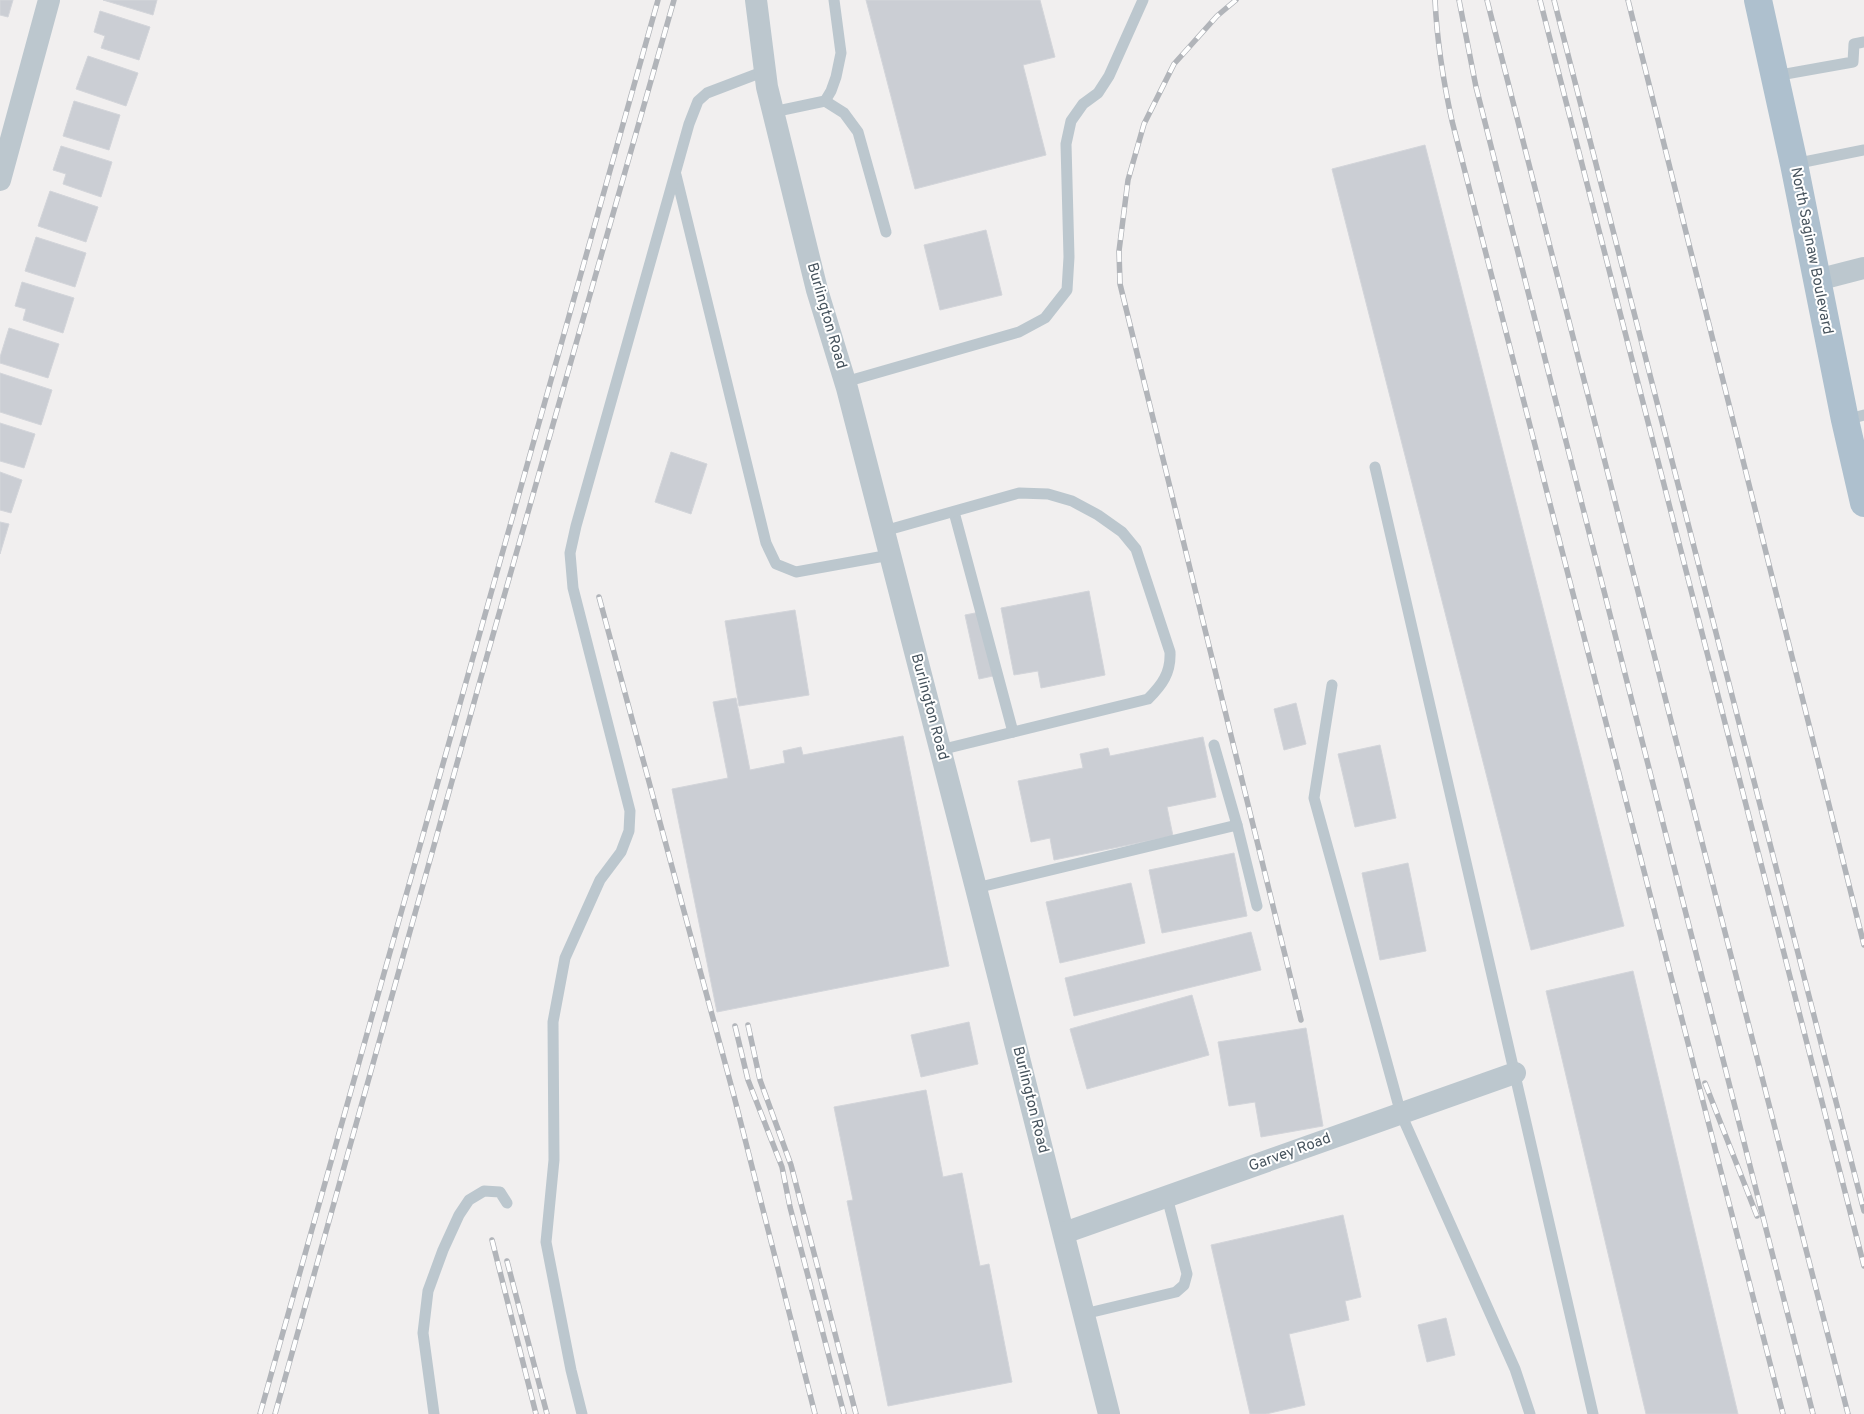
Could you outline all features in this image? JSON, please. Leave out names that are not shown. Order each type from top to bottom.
[{"type":"main road","name":"North Saginaw Boulevard","points":[[1758,0],[1817,280],[1854,418],[1864,500]]},
{"type":"street","points":[[0,180],[50,0]]},
{"type":"street","name":"Burlington Road","points":[[756,0],[765,70],[773,112],[817,290],[845,382],[884,531],[1109,1414]]},
{"type":"street","points":[[1817,280],[1864,268]]},
{"type":"street","name":"Garvey Road","points":[[1064,1233],[1515,1074]]},
{"type":"lane","points":[[773,112],[824,101],[831,91],[836,78],[841,53],[834,0]]},
{"type":"lane","points":[[845,382],[1019,332],[1045,318],[1067,290],[1069,257],[1066,144],[1071,121],[1083,104],[1098,93],[1109,76],[1144,0]]},
{"type":"lane","points":[[1775,76],[1854,62],[1854,44],[1864,42]]},
{"type":"lane","points":[[582,1414],[571,1370],[546,1242],[554,1160],[553,1022],[565,958],[600,880],[621,852],[629,831],[630,811],[573,588],[570,553],[689,124],[698,102],[707,93],[765,70]]},
{"type":"lane","points":[[824,101],[844,113],[858,132],[886,232]]},
{"type":"lane","points":[[1794,164],[1864,150]]},
{"type":"lane","points":[[676,173],[766,542],[776,564],[796,572],[890,555]]},
{"type":"lane","points":[[1376,467],[1593,1414]]},
{"type":"lane","points":[[884,531],[1020,493],[1048,494],[1072,501],[1098,515],[1122,532],[1136,549],[1170,652],[1171,664],[1167,677],[1148,699],[940,750]]},
{"type":"lane","points":[[954,512],[1013,732]]},
{"type":"lane","points":[[1332,685],[1314,798],[1401,1114],[1515,1369],[1530,1414]]},
{"type":"lane","points":[[1214,745],[1237,825],[1257,906]]},
{"type":"lane","points":[[976,888],[1237,825]]},
{"type":"lane","points":[[434,1414],[423,1333],[428,1292],[442,1250],[469,1200],[484,1192],[500,1192],[507,1203]]},
{"type":"lane","points":[[1084,1314],[1176,1292],[1184,1286],[1187,1274],[1167,1197]]},
{"type":"building","points":[[0,0],[13,0],[8,17],[0,15]]},
{"type":"building","points":[[103,0],[157,0],[153,15]]},
{"type":"building","points":[[866,0],[1040,0],[1055,57],[1023,65],[1046,155],[915,189]]},
{"type":"building","points":[[100,11],[150,27],[139,60],[101,48],[105,36],[94,32]]},
{"type":"building","points":[[88,56],[138,73],[126,106],[76,89]]},
{"type":"building","points":[[74,101],[120,115],[109,150],[63,136]]},
{"type":"building","points":[[1425,145],[1624,926],[1531,950],[1332,169]]},
{"type":"building","points":[[61,146],[112,162],[101,197],[63,184],[66,174],[53,170]]},
{"type":"building","points":[[50,191],[98,207],[86,242],[38,226]]},
{"type":"building","points":[[986,230],[1002,295],[940,310],[924,245]]},
{"type":"building","points":[[36,237],[86,253],[75,287],[25,271]]},
{"type":"building","points":[[22,282],[74,298],[63,333],[23,320],[26,309],[15,306]]},
{"type":"building","points":[[9,328],[59,344],[48,378],[0,363]]},
{"type":"building","points":[[0,373],[52,390],[41,425],[0,412]]},
{"type":"building","points":[[0,423],[35,434],[24,468],[0,461]]},
{"type":"building","points":[[671,452],[707,464],[691,514],[655,502]]},
{"type":"building","points":[[0,472],[22,480],[11,513],[0,510]]},
{"type":"building","points":[[0,522],[9,524],[0,554]]},
{"type":"building","points":[[1089,591],[1105,675],[1041,688],[1038,671],[1014,675],[1001,608]]},
{"type":"building","points":[[795,610],[809,695],[739,706],[725,621]]},
{"type":"building","points":[[980,612],[993,676],[979,679],[965,615]]},
{"type":"building","points":[[736,698],[750,770],[785,763],[783,751],[801,747],[803,755],[903,736],[949,966],[717,1012],[672,789],[728,778],[713,702]]},
{"type":"building","points":[[1296,703],[1306,744],[1284,750],[1274,709]]},
{"type":"building","points":[[1203,737],[1216,797],[1167,807],[1173,836],[1054,860],[1050,838],[1031,842],[1018,781],[1083,768],[1080,754],[1108,748],[1110,756]]},
{"type":"building","points":[[1380,745],[1396,818],[1355,827],[1338,754]]},
{"type":"building","points":[[1234,853],[1247,916],[1162,933],[1149,870]]},
{"type":"building","points":[[1408,863],[1426,951],[1380,960],[1362,873]]},
{"type":"building","points":[[1131,883],[1145,943],[1060,963],[1046,902]]},
{"type":"building","points":[[1251,932],[1261,970],[1074,1016],[1065,978]]},
{"type":"building","points":[[1633,971],[1738,1414],[1646,1414],[1546,991]]},
{"type":"building","points":[[1192,995],[1209,1055],[1087,1089],[1070,1029]]},
{"type":"building","points":[[969,1022],[978,1064],[921,1077],[911,1035]]},
{"type":"building","points":[[1306,1028],[1323,1126],[1261,1137],[1255,1102],[1229,1106],[1218,1042]]},
{"type":"building","points":[[926,1090],[943,1177],[962,1173],[980,1266],[989,1264],[1012,1382],[888,1406],[847,1201],[853,1200],[834,1107]]},
{"type":"building","points":[[1343,1215],[1361,1297],[1345,1301],[1349,1320],[1289,1334],[1305,1405],[1266,1414],[1250,1414],[1211,1245]]},
{"type":"building","points":[[1446,1318],[1455,1355],[1427,1362],[1418,1325]]},
{"type":"railway","points":[[260,1414],[658,0]]},
{"type":"railway","points":[[275,1414],[487,656],[674,0]]},
{"type":"railway","points":[[1236,0],[1217,16],[1174,64],[1144,124],[1128,180],[1119,251],[1120,284],[1301,1020]]},
{"type":"railway","points":[[1435,0],[1441,60],[1452,121],[1783,1414]]},
{"type":"railway","points":[[1459,0],[1476,87],[1813,1414]]},
{"type":"railway","points":[[1487,0],[1848,1414]]},
{"type":"railway","points":[[1540,0],[1864,1266]]},
{"type":"railway","points":[[1554,0],[1864,1211]]},
{"type":"railway","points":[[1628,0],[1864,945]]},
{"type":"railway","points":[[599,597],[734,1096],[815,1414]]},
{"type":"railway","points":[[748,1025],[760,1080],[791,1165],[856,1414]]},
{"type":"railway","points":[[735,1026],[748,1080],[782,1167],[790,1207],[844,1414]]},
{"type":"railway","points":[[1705,1083],[1757,1216]]},
{"type":"railway","points":[[492,1240],[536,1414]]},
{"type":"railway","points":[[507,1261],[547,1414]]}]
